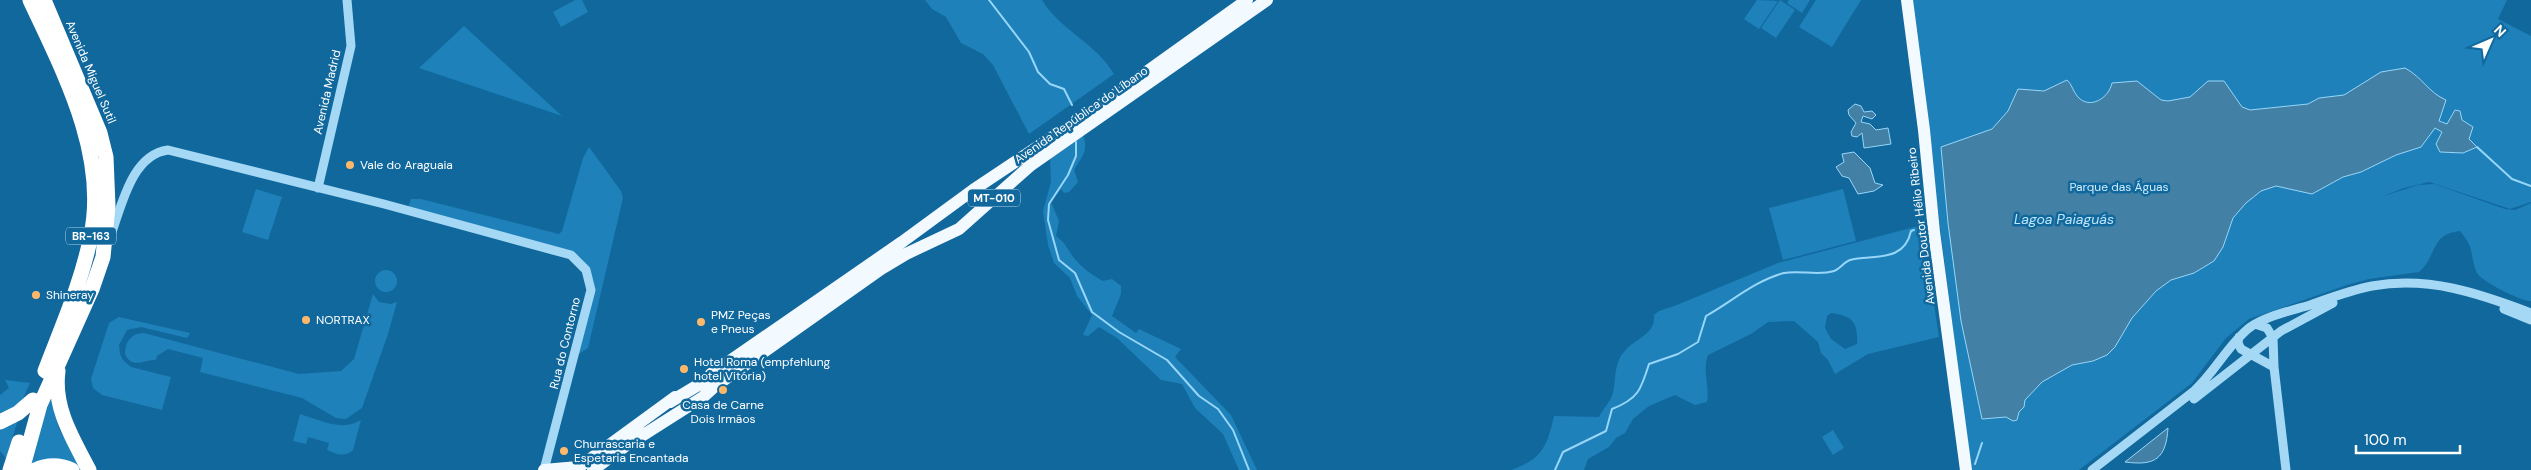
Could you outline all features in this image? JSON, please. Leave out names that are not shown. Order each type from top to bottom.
[{"type":"highway","name":"BR-163","points":[[10,470],[33,400],[82,274],[92,233],[94,203],[93,171],[85,133],[55,56],[30,0]]},
{"type":"highway","name":"Avenida Miguel Sutil","points":[[22,470],[40,406],[92,289],[103,257],[108,206],[106,157],[90,105],[44,0]]},
{"type":"highway","points":[[62,355],[58,373],[60,405],[65,424],[89,470]]},
{"type":"highway","points":[[0,422],[18,413],[33,400]]},
{"type":"highway","points":[[0,459],[6,470]]},
{"type":"highway","points":[[34,470],[48,465],[61,465],[72,470]]},
{"type":"main road","name":"Avenida República do Líbano","points":[[577,469],[702,377],[711,374],[944,213],[973,190],[1099,106],[1247,0]]},
{"type":"main road","name":"Avenida República do Líbano","points":[[593,470],[701,393],[714,387],[881,270],[906,254],[959,229],[1031,165],[1267,0]]},
{"type":"main road","name":"Avenida Doutor Hélio Ribeiro","points":[[1908,0],[1934,232],[1966,470]]},
{"type":"main road","points":[[973,190],[980,190],[986,194],[986,205]]},
{"type":"main road","points":[[944,213],[942,220],[947,230],[952,232],[959,229]]},
{"type":"main road","name":"Avenida Doutor Hélio Ribeiro","points":[[1959,470],[1964,449]]},
{"type":"main road","points":[[544,470],[577,469]]},
{"type":"street","name":"Avenida Madrid","points":[[318,188],[351,46],[347,0]]},
{"type":"street","points":[[103,257],[138,168],[158,151],[177,152],[318,188]]},
{"type":"street","name":"Rua do Contorno","points":[[318,188],[566,252],[576,258],[586,270],[591,290],[544,470]]},
{"type":"street","points":[[2092,470],[2199,387],[2239,337],[2255,324],[2358,290],[2404,283],[2424,283],[2462,288],[2531,313]]},
{"type":"street","points":[[2102,470],[2292,324],[2323,307],[2353,296],[2405,288],[2453,292],[2474,297],[2531,320]]},
{"type":"street","points":[[2255,324],[2267,328],[2273,338],[2274,367],[2286,470]]},
{"type":"street","points":[[2274,348],[2292,324]]},
{"type":"street","points":[[2239,337],[2238,344],[2241,349],[2274,367]]},
{"type":"green space","points":[[575,0],[582,0],[588,12],[561,27],[553,12]]},
{"type":"green space","points":[[925,0],[1042,0],[1058,20],[1098,54],[1114,74],[1029,134],[993,65],[983,54],[961,43],[946,17],[932,9]]},
{"type":"green space","points":[[1757,0],[1778,1],[1759,29],[1744,19]]},
{"type":"green space","points":[[1780,0],[1795,10],[1776,38],[1761,28]]},
{"type":"green space","points":[[1789,0],[1810,0],[1802,13],[1787,3]]},
{"type":"green space","points":[[1816,0],[1861,0],[1832,47],[1799,27]]},
{"type":"green space","name":"Parque das Águas","points":[[1911,0],[2507,0],[2498,19],[2531,36],[2531,202],[2510,209],[2429,182],[2404,188],[2381,197],[2418,185],[2434,184],[2505,209],[2515,210],[2531,203],[2531,301],[2511,295],[2480,277],[2465,237],[2460,231],[2450,233],[2439,241],[2429,260],[2419,272],[2369,279],[2347,285],[2249,319],[2226,338],[2192,383],[2079,470],[1971,470]]},
{"type":"green space","points":[[464,26],[562,116],[419,68]]},
{"type":"green space","points":[[1082,132],[1085,148],[1083,156],[1074,170],[1078,182],[1069,192],[1064,193],[1061,189],[1051,202],[1059,221],[1056,236],[1064,243],[1077,262],[1087,271],[1103,281],[1112,279],[1121,286],[1121,294],[1112,316],[1136,333],[1139,329],[1181,349],[1175,357],[1231,415],[1257,470],[1239,470],[1223,434],[1195,408],[1182,384],[1161,380],[1117,338],[1099,327],[1088,336],[1083,335],[1092,315],[1077,296],[1070,278],[1054,263],[1048,245],[1043,211],[1051,182],[1050,156]]},
{"type":"green space","points":[[589,147],[621,191],[623,198],[588,348],[579,354],[577,353],[592,297],[592,283],[589,271],[581,260],[569,251],[408,207],[411,199],[421,199],[559,234],[562,231],[583,158]]},
{"type":"green space","points":[[256,189],[282,197],[268,240],[242,232]]},
{"type":"green space","points":[[1843,189],[1856,241],[1783,260],[1769,208]]},
{"type":"green space","points":[[1922,225],[1939,337],[1868,354],[1835,374],[1828,360],[1821,353],[1818,342],[1794,321],[1768,322],[1751,334],[1708,355],[1706,361],[1707,402],[1695,405],[1675,395],[1649,406],[1633,419],[1625,433],[1616,438],[1609,447],[1588,459],[1584,470],[1511,470],[1530,461],[1542,451],[1549,436],[1554,416],[1599,417],[1612,396],[1618,361],[1629,347],[1648,332],[1654,322],[1654,315],[1659,311],[1778,263]],"holes":[[[1831,313],[1844,316],[1853,321],[1857,344],[1845,349],[1831,339],[1825,328],[1827,316]]]},
{"type":"green space","points":[[386,270],[394,273],[397,281],[394,289],[386,292],[378,289],[375,281],[378,273]]},
{"type":"green space","points":[[373,294],[379,302],[391,304],[397,302],[362,408],[346,419],[336,418],[302,398],[200,372],[203,358],[168,349],[157,356],[156,360],[135,363],[131,362],[125,354],[126,346],[132,336],[144,333],[299,374],[341,371],[354,359]]},
{"type":"green space","points":[[119,317],[190,333],[187,338],[141,327],[127,330],[119,345],[123,360],[131,367],[171,377],[162,410],[102,395],[93,388],[91,379],[109,323]]},
{"type":"green space","points":[[5,380],[30,383],[20,405],[0,418],[0,395],[9,388]]},
{"type":"green space","points":[[51,399],[59,429],[83,470],[29,470],[38,433]]},
{"type":"green space","points":[[300,414],[339,425],[346,425],[361,420],[353,450],[347,454],[334,453],[327,450],[329,443],[308,437],[306,444],[293,441]]},
{"type":"green space","points":[[18,420],[6,458],[0,451],[0,425]]},
{"type":"green space","points":[[1833,430],[1844,448],[1833,455],[1822,437]]},
{"type":"water","name":"Lagoa Paiaguás","points":[[2405,68],[2446,100],[2439,121],[2447,124],[2455,110],[2460,111],[2462,120],[2473,127],[2469,139],[2477,147],[2463,153],[2440,152],[2436,144],[2442,132],[2435,128],[2421,147],[2396,155],[2361,172],[2343,177],[2312,194],[2276,186],[2261,191],[2246,203],[2233,218],[2223,247],[2214,261],[2194,273],[2171,280],[2156,291],[2132,318],[2115,347],[2107,355],[2093,361],[2072,365],[2042,382],[2025,400],[2024,407],[2019,412],[2017,420],[2013,421],[2006,417],[1982,419],[1961,321],[1948,223],[1941,147],[1992,129],[2008,111],[2018,89],[2044,91],[2067,80],[2078,97],[2088,102],[2093,102],[2103,97],[2112,83],[2137,81],[2161,100],[2168,101],[2190,97],[2208,81],[2224,81],[2242,107],[2250,110],[2308,104],[2319,98],[2344,95],[2381,72]]},
{"type":"water","points":[[1855,104],[1861,106],[1864,112],[1872,111],[1876,115],[1872,119],[1863,116],[1861,122],[1870,124],[1876,130],[1888,128],[1891,144],[1864,148],[1862,133],[1857,137],[1852,136],[1851,132],[1856,123],[1849,115],[1848,110]]},
{"type":"water","points":[[1854,152],[1870,168],[1875,183],[1883,185],[1874,191],[1858,194],[1849,178],[1842,176],[1836,167],[1844,162],[1842,154]]},
{"type":"water","points":[[2168,428],[2165,447],[2157,458],[2144,463],[2125,462]]},
{"type":"waterway","points":[[989,0],[1029,52],[1038,72],[1050,84],[1064,89],[1072,105]]},
{"type":"waterway","points":[[1076,142],[1076,156],[1068,175],[1049,204],[1048,220],[1059,260],[1075,273],[1092,312],[1119,332],[1167,360],[1199,396],[1218,409],[1233,430],[1249,470]]},
{"type":"waterway","points":[[2477,147],[2512,179],[2531,186]]},
{"type":"waterway","points":[[1555,470],[1563,452],[1606,431],[1612,409],[1633,397],[1644,381],[1649,364],[1678,354],[1698,342],[1706,316],[1754,286],[1774,276],[1790,272],[1828,272],[1836,270],[1850,260],[1886,256],[1894,253],[1901,249],[1911,231],[1914,230]]},
{"type":"waterway","points":[[1975,464],[1982,443]]},
{"type":"place","name":"Vale do Araguaia","points":[[350,165]]},
{"type":"place","name":"Shineray","points":[[36,295]]},
{"type":"place","name":"NORTRAX","points":[[306,320]]},
{"type":"place","name":"PMZ Peças e Pneus","points":[[701,322]]},
{"type":"place","name":"Hotel Roma (empfehlung hotel Vitória)","points":[[684,369]]},
{"type":"place","name":"Casa de Carne Dois Irmãos","points":[[723,390]]},
{"type":"place","name":"Churrascaria e Espetaria Encantada","points":[[564,451]]}]
